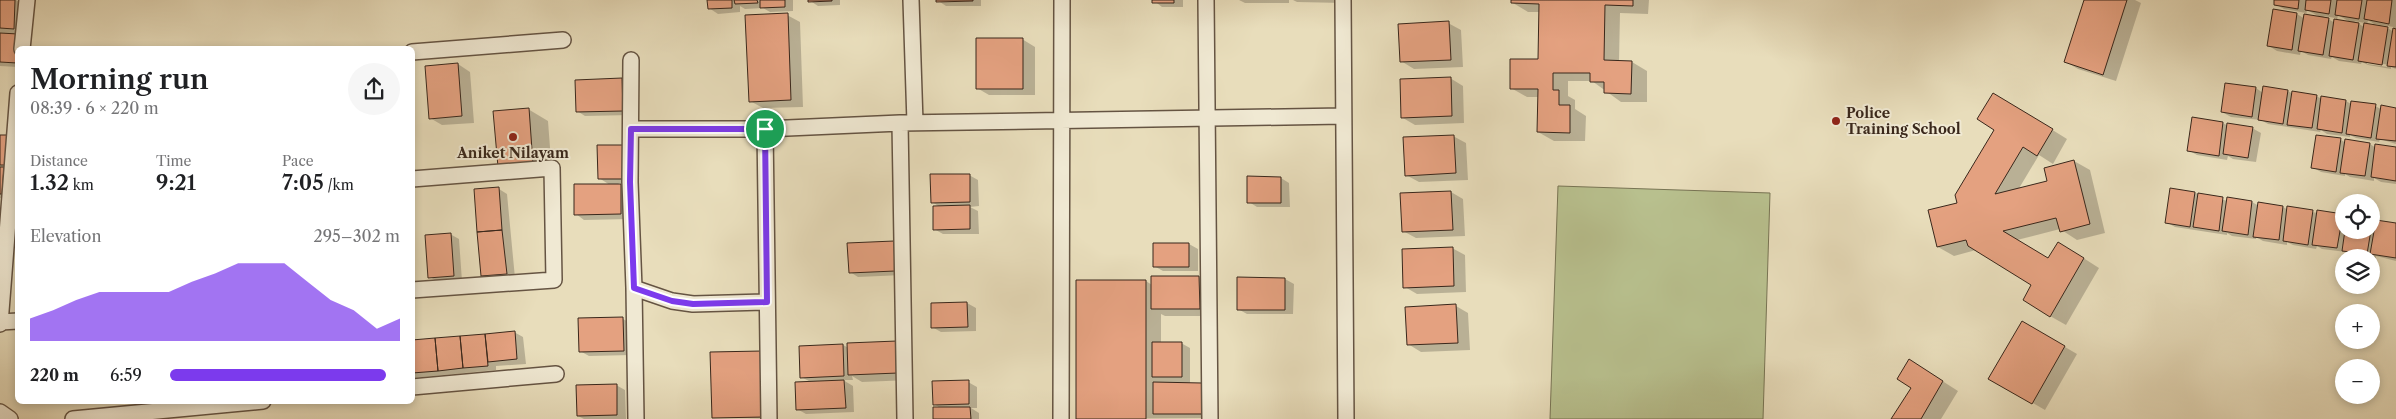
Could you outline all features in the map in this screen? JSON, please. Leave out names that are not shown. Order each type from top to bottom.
[{"type":"street","points":[[22,46],[27,0]]},
{"type":"street","points":[[905,419],[907,123],[911,0]]},
{"type":"street","points":[[1061,419],[1062,0]]},
{"type":"street","points":[[1206,0],[1210,419]]},
{"type":"street","points":[[1343,0],[1346,419]]},
{"type":"street","points":[[415,52],[563,40]]},
{"type":"street","points":[[631,60],[630,182],[636,419]]},
{"type":"street","points":[[631,129],[765,129],[907,123],[1343,116]]},
{"type":"street","points":[[765,129],[769,419]]},
{"type":"street","points":[[15,152],[12,210],[0,323],[15,321]]},
{"type":"street","points":[[415,179],[552,168],[554,280],[415,290]]},
{"type":"street","points":[[634,288],[672,301],[693,304],[767,302]]},
{"type":"street","points":[[415,387],[556,374]]},
{"type":"street","points":[[73,419],[232,404]]},
{"type":"street","points":[[0,412],[10,419]]},
{"type":"green space","points":[[1558,186],[1770,193],[1763,419],[1550,419]]},
{"type":"building","points":[[0,0],[15,0],[14,29],[0,28]]},
{"type":"building","points":[[707,0],[732,0],[732,8],[708,9]]},
{"type":"building","points":[[734,0],[757,0],[758,3],[735,4]]},
{"type":"building","points":[[760,0],[785,0],[785,7],[760,8]]},
{"type":"building","points":[[808,0],[832,0],[832,1],[808,2]]},
{"type":"building","points":[[936,0],[973,0],[973,1],[936,2]]},
{"type":"building","points":[[1152,0],[1174,0],[1174,3],[1152,3]]},
{"type":"building","points":[[1511,0],[1633,0],[1633,6],[1605,5],[1604,60],[1632,61],[1631,94],[1604,93],[1604,82],[1590,82],[1590,73],[1553,73],[1553,90],[1559,90],[1559,105],[1570,105],[1570,133],[1537,132],[1538,89],[1510,89],[1510,59],[1538,59],[1539,4],[1511,3]]},
{"type":"building","points":[[2084,0],[2127,0],[2103,75],[2064,62]]},
{"type":"building","points":[[2274,0],[2299,0],[2298,9],[2274,5]]},
{"type":"building","points":[[2306,0],[2331,0],[2329,14],[2305,10]]},
{"type":"building","points":[[2337,0],[2362,0],[2359,19],[2335,15]]},
{"type":"building","points":[[2367,0],[2392,0],[2389,24],[2364,19]]},
{"type":"building","points":[[2273,9],[2297,13],[2292,50],[2267,46]]},
{"type":"building","points":[[788,13],[791,100],[749,102],[745,15]]},
{"type":"building","points":[[2304,14],[2329,18],[2323,55],[2298,51]]},
{"type":"building","points":[[2334,19],[2359,23],[2353,60],[2329,56]]},
{"type":"building","points":[[1449,21],[1451,60],[1400,62],[1398,24]]},
{"type":"building","points":[[2364,23],[2388,27],[2382,65],[2358,61]]},
{"type":"building","points":[[2393,28],[2396,29],[2396,67],[2387,66]]},
{"type":"building","points":[[0,33],[18,34],[18,46],[15,46],[15,63],[0,62]]},
{"type":"building","points":[[976,38],[1023,38],[1023,89],[976,89]]},
{"type":"building","points":[[458,63],[462,116],[429,119],[425,66]]},
{"type":"building","points":[[1451,77],[1452,116],[1401,118],[1400,79]]},
{"type":"building","points":[[622,78],[623,111],[576,112],[575,80]]},
{"type":"building","points":[[2225,83],[2256,87],[2252,117],[2221,112]]},
{"type":"building","points":[[2263,86],[2288,90],[2283,124],[2258,120]]},
{"type":"building","points":[[2292,91],[2317,95],[2312,128],[2287,125]]},
{"type":"building","points":[[1993,93],[2053,129],[2037,156],[2023,147],[1995,194],[2047,181],[2044,168],[2074,160],[2090,224],[2060,232],[2056,218],[2003,231],[2048,258],[2058,242],[2084,258],[2050,317],[2023,300],[2031,285],[1968,246],[1966,240],[1937,247],[1928,210],[1957,203],[1955,195],[1994,130],[1977,119]]},
{"type":"building","points":[[2321,96],[2346,100],[2342,133],[2317,129]]},
{"type":"building","points":[[2351,101],[2376,104],[2371,138],[2346,134]]},
{"type":"building","points":[[2381,105],[2396,108],[2396,141],[2376,139]]},
{"type":"building","name":"Aniket Nilayam","points":[[529,108],[533,164],[498,167],[493,111]]},
{"type":"building","points":[[2192,117],[2223,122],[2219,156],[2187,151]]},
{"type":"building","points":[[2227,123],[2253,127],[2248,158],[2223,154]]},
{"type":"building","points":[[0,135],[7,135],[5,165],[0,165]]},
{"type":"building","points":[[1454,135],[1456,173],[1405,176],[1403,137]]},
{"type":"building","points":[[2316,135],[2341,138],[2336,172],[2311,168]]},
{"type":"building","points":[[2345,139],[2370,143],[2365,176],[2340,173]]},
{"type":"building","points":[[2375,144],[2396,147],[2396,181],[2371,177]]},
{"type":"building","points":[[597,145],[623,145],[623,179],[598,179]]},
{"type":"building","points":[[0,167],[4,167],[2,194],[0,194]]},
{"type":"building","points":[[930,174],[970,174],[970,202],[931,203]]},
{"type":"building","points":[[1247,176],[1281,177],[1281,203],[1247,203]]},
{"type":"building","points":[[574,184],[621,184],[621,214],[574,215]]},
{"type":"building","points":[[499,187],[502,230],[477,232],[474,189]]},
{"type":"building","points":[[2170,188],[2195,192],[2190,227],[2165,223]]},
{"type":"building","points":[[1451,191],[1453,230],[1402,232],[1400,193]]},
{"type":"building","points":[[2198,193],[2223,197],[2219,231],[2193,227]]},
{"type":"building","points":[[2227,197],[2252,201],[2248,235],[2222,231]]},
{"type":"building","points":[[2258,202],[2283,206],[2279,240],[2253,237]]},
{"type":"building","points":[[970,205],[970,229],[933,230],[933,206]]},
{"type":"building","points":[[2287,206],[2313,210],[2308,245],[2283,241]]},
{"type":"building","points":[[2317,210],[2335,213],[2335,239],[2339,239],[2337,248],[2312,245]]},
{"type":"building","points":[[2380,221],[2396,223],[2396,258],[2380,256],[2380,249],[2371,249],[2373,239],[2380,239]]},
{"type":"building","points":[[502,230],[507,274],[481,276],[477,232]]},
{"type":"building","points":[[451,233],[454,276],[428,278],[425,235]]},
{"type":"building","points":[[2344,239],[2370,239],[2368,249],[2342,249]]},
{"type":"building","points":[[894,241],[895,271],[849,273],[847,243]]},
{"type":"building","points":[[1153,243],[1189,243],[1189,267],[1153,267]]},
{"type":"building","points":[[1453,247],[1454,286],[1403,288],[1402,249]]},
{"type":"building","points":[[1151,276],[1199,276],[1200,309],[1151,309]]},
{"type":"building","points":[[1237,277],[1285,278],[1285,310],[1237,310]]},
{"type":"building","points":[[1076,280],[1146,280],[1146,419],[1076,419]]},
{"type":"building","points":[[967,302],[968,327],[931,328],[931,303]]},
{"type":"building","points":[[1456,304],[1458,343],[1407,345],[1405,307]]},
{"type":"building","points":[[623,317],[624,351],[579,352],[578,318]]},
{"type":"building","points":[[2022,321],[2065,346],[2032,404],[1988,379]]},
{"type":"building","points":[[515,331],[517,359],[488,362],[485,334]]},
{"type":"building","points":[[485,334],[488,366],[463,368],[460,336]]},
{"type":"building","points":[[460,336],[463,368],[438,371],[435,338]]},
{"type":"building","points":[[435,338],[438,371],[415,373],[415,340]]},
{"type":"building","points":[[897,341],[898,373],[848,375],[847,343]]},
{"type":"building","points":[[1152,342],[1182,342],[1182,377],[1152,377]]},
{"type":"building","points":[[843,344],[844,376],[800,378],[799,346]]},
{"type":"building","points":[[762,351],[764,417],[712,418],[710,352]]},
{"type":"building","points":[[1909,359],[1943,381],[1921,419],[1891,419],[1911,388],[1897,379]]},
{"type":"building","points":[[844,380],[846,408],[796,410],[795,382]]},
{"type":"building","points":[[969,380],[969,404],[933,405],[932,381]]},
{"type":"building","points":[[1153,382],[1202,383],[1202,414],[1153,414]]},
{"type":"building","points":[[617,384],[617,415],[577,416],[576,385]]},
{"type":"building","points":[[933,407],[970,407],[971,419],[933,419]]},
{"type":"place","name":"Police Training School","points":[[1836,121]]},
{"type":"place","name":"Aniket Nilayam","points":[[513,137]]},
{"type":"route","points":[[631,129],[765,129],[767,302],[693,304],[672,301],[634,288],[630,182],[631,129]]}]
